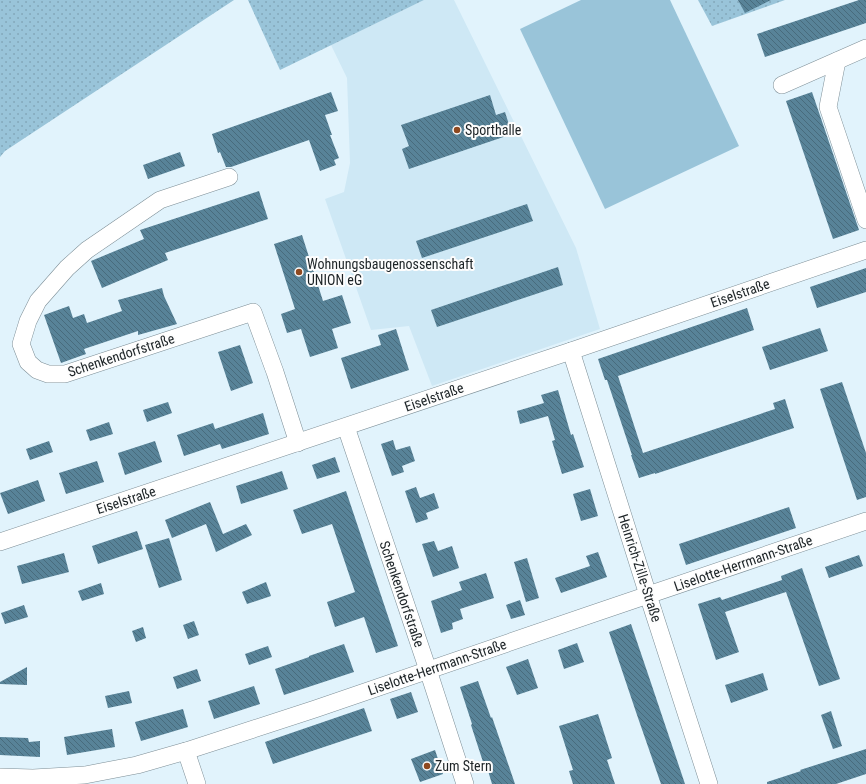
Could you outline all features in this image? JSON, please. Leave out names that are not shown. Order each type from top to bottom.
[{"type":"street","points":[[782,85],[866,48]]},
{"type":"street","points":[[837,61],[828,107],[866,220]]},
{"type":"street","name":"Schenkendorfstraße","points":[[229,177],[160,200],[87,250],[67,268],[38,301],[28,321],[21,344],[28,362],[37,370],[48,374],[65,374],[253,312],[275,372],[298,443]]},
{"type":"street","name":"Eiselstraße","points":[[0,542],[346,427],[866,250]]},
{"type":"street","name":"Heinrich-Zille-Straße","points":[[571,351],[648,595],[710,784]]},
{"type":"street","name":"Schenkendorfstraße","points":[[346,427],[465,784]]},
{"type":"street","name":"Liselotte-Herrmann-Straße","points":[[0,777],[33,778],[84,775],[137,764],[186,751],[315,709],[866,521]]},
{"type":"street","points":[[186,751],[197,784]]},
{"type":"shaded area","points":[[0,0],[234,0],[5,151],[0,157]]},
{"type":"shaded area","points":[[248,0],[424,0],[280,70]]},
{"type":"shaded area","points":[[424,0],[454,0],[576,248],[600,329],[432,386],[409,326],[371,330],[325,199],[344,192],[350,163],[347,78],[331,45]]},
{"type":"shaded area","points":[[581,0],[670,0],[739,146],[605,209],[520,29]]},
{"type":"shaded area","points":[[698,0],[785,0],[712,26]]},
{"type":"building","points":[[738,0],[771,0],[745,13]]},
{"type":"building","points":[[859,0],[866,0],[866,23],[765,57],[757,34]]},
{"type":"building","points":[[331,92],[338,111],[325,115],[332,135],[330,135],[339,158],[334,160],[336,165],[320,171],[309,140],[231,167],[226,167],[220,152],[218,153],[212,134]]},
{"type":"building","points":[[812,92],[859,230],[833,239],[786,101]]},
{"type":"building","name":"Sporthalle","points":[[490,95],[496,115],[505,112],[512,134],[409,169],[402,149],[409,146],[401,125]]},
{"type":"building","points":[[180,152],[185,166],[148,179],[143,165]]},
{"type":"building","points":[[259,191],[268,219],[165,253],[168,260],[102,288],[91,261],[144,239],[140,230]]},
{"type":"building","points":[[527,204],[533,221],[422,258],[416,241]]},
{"type":"building","name":"Wohnungsbaugenossenschaft UNION eG","points":[[302,235],[323,301],[342,295],[351,323],[332,329],[338,348],[310,357],[301,329],[287,333],[281,314],[295,309],[274,244]]},
{"type":"building","points":[[558,267],[563,285],[437,327],[431,310]]},
{"type":"building","points":[[866,268],[866,292],[817,308],[810,287]]},
{"type":"building","points":[[162,288],[164,296],[177,324],[138,335],[138,331],[84,349],[86,354],[61,363],[44,315],[69,306],[73,318],[84,314],[87,323],[122,311],[118,300]]},
{"type":"building","points":[[747,308],[754,330],[618,376],[643,453],[775,409],[773,403],[785,399],[794,428],[639,478],[607,380],[605,380],[598,359]]},
{"type":"building","points":[[820,328],[828,351],[770,370],[762,347]]},
{"type":"building","points":[[396,329],[409,370],[351,389],[341,358],[381,345],[378,335]]},
{"type":"building","points":[[240,345],[253,383],[231,391],[218,352]]},
{"type":"building","points":[[842,382],[866,453],[866,497],[857,500],[820,389]]},
{"type":"building","points":[[558,390],[571,435],[573,434],[584,467],[562,474],[552,441],[555,440],[548,416],[520,424],[517,411],[544,403],[541,395]]},
{"type":"building","points":[[168,402],[172,413],[147,422],[143,410]]},
{"type":"building","points":[[263,413],[269,434],[222,449],[220,444],[184,456],[177,435],[213,423],[215,429]]},
{"type":"building","points":[[109,422],[113,434],[90,441],[86,430]]},
{"type":"building","points":[[393,440],[396,450],[410,446],[415,461],[402,466],[404,472],[392,476],[381,444]]},
{"type":"building","points":[[49,441],[53,452],[30,460],[26,449]]},
{"type":"building","points":[[155,441],[162,462],[125,475],[118,453]]},
{"type":"building","points":[[335,457],[340,472],[317,479],[312,465]]},
{"type":"building","points":[[97,461],[104,482],[66,494],[59,473]]},
{"type":"building","points":[[282,471],[288,489],[241,504],[236,486]]},
{"type":"building","points":[[38,480],[45,501],[8,514],[0,493]]},
{"type":"building","points":[[416,487],[420,498],[434,493],[439,508],[426,513],[428,519],[416,523],[405,491]]},
{"type":"building","points":[[590,489],[598,516],[581,521],[573,494]]},
{"type":"building","points":[[346,491],[398,646],[376,653],[364,617],[335,627],[327,602],[355,592],[332,524],[302,534],[293,510]]},
{"type":"building","points":[[210,502],[223,534],[246,524],[252,535],[216,552],[206,524],[172,538],[165,520]]},
{"type":"building","points":[[789,507],[796,528],[686,565],[679,544]]},
{"type":"building","points":[[137,531],[143,549],[98,564],[92,546]]},
{"type":"building","points":[[169,538],[182,580],[159,588],[145,545]]},
{"type":"building","points":[[434,541],[438,551],[452,546],[459,568],[433,577],[422,544]]},
{"type":"building","points":[[598,552],[607,577],[561,593],[555,578],[590,566],[586,556]]},
{"type":"building","points":[[64,553],[69,572],[22,584],[17,566]]},
{"type":"building","points":[[859,555],[863,566],[829,578],[825,567]]},
{"type":"building","points":[[527,558],[539,598],[526,602],[514,562]]},
{"type":"building","points":[[802,568],[840,679],[819,686],[786,592],[725,612],[739,652],[716,660],[698,604],[720,597],[722,600],[782,580],[781,576]]},
{"type":"building","points":[[486,573],[494,598],[460,609],[463,619],[452,623],[453,629],[441,633],[431,601],[462,590],[459,582]]},
{"type":"building","points":[[266,582],[271,596],[247,604],[242,592]]},
{"type":"building","points":[[101,583],[104,594],[82,601],[78,591]]},
{"type":"building","points":[[520,600],[525,615],[511,619],[506,605]]},
{"type":"building","points":[[24,605],[28,617],[5,624],[1,613]]},
{"type":"building","points":[[194,621],[199,635],[188,639],[183,625]]},
{"type":"building","points":[[631,624],[685,784],[661,784],[637,715],[609,632]]},
{"type":"building","points":[[143,627],[146,638],[136,642],[132,631]]},
{"type":"building","points":[[577,643],[584,662],[564,669],[558,650]]},
{"type":"building","points":[[344,644],[354,672],[284,695],[275,669]]},
{"type":"building","points":[[268,646],[272,657],[249,665],[245,654]]},
{"type":"building","points":[[528,659],[538,688],[517,695],[506,667]]},
{"type":"building","points":[[27,667],[27,685],[0,684],[0,682]]},
{"type":"building","points":[[197,669],[201,681],[177,689],[173,677]]},
{"type":"building","points":[[763,673],[768,690],[731,703],[725,685]]},
{"type":"building","points":[[478,681],[515,784],[492,784],[486,764],[484,765],[460,687]]},
{"type":"building","points":[[254,686],[260,704],[214,719],[208,701]]},
{"type":"building","points":[[129,691],[132,703],[108,708],[105,696]]},
{"type":"building","points":[[411,692],[418,712],[397,719],[390,699]]},
{"type":"building","points":[[364,708],[372,731],[273,764],[265,742]]},
{"type":"building","points":[[183,709],[188,727],[141,741],[135,722]]},
{"type":"building","points":[[831,711],[842,746],[833,749],[821,715]]},
{"type":"building","points":[[598,714],[612,758],[607,760],[615,784],[573,784],[569,771],[573,770],[559,726]]},
{"type":"building","points":[[112,729],[115,747],[67,755],[64,737]]},
{"type":"building","points":[[0,737],[28,738],[29,742],[40,741],[40,757],[0,755]]},
{"type":"building","points":[[866,749],[866,774],[836,784],[767,784],[767,782],[801,771],[800,770]]},
{"type":"building","name":"Zum Stern","points":[[435,750],[443,774],[420,782],[411,759]]},
{"type":"place","name":"Sporthalle","points":[[457,130]]},
{"type":"place","name":"Wohnungsbaugenossenschaft UNION eG","points":[[299,272]]},
{"type":"place","name":"Zum Stern","points":[[427,766]]}]
